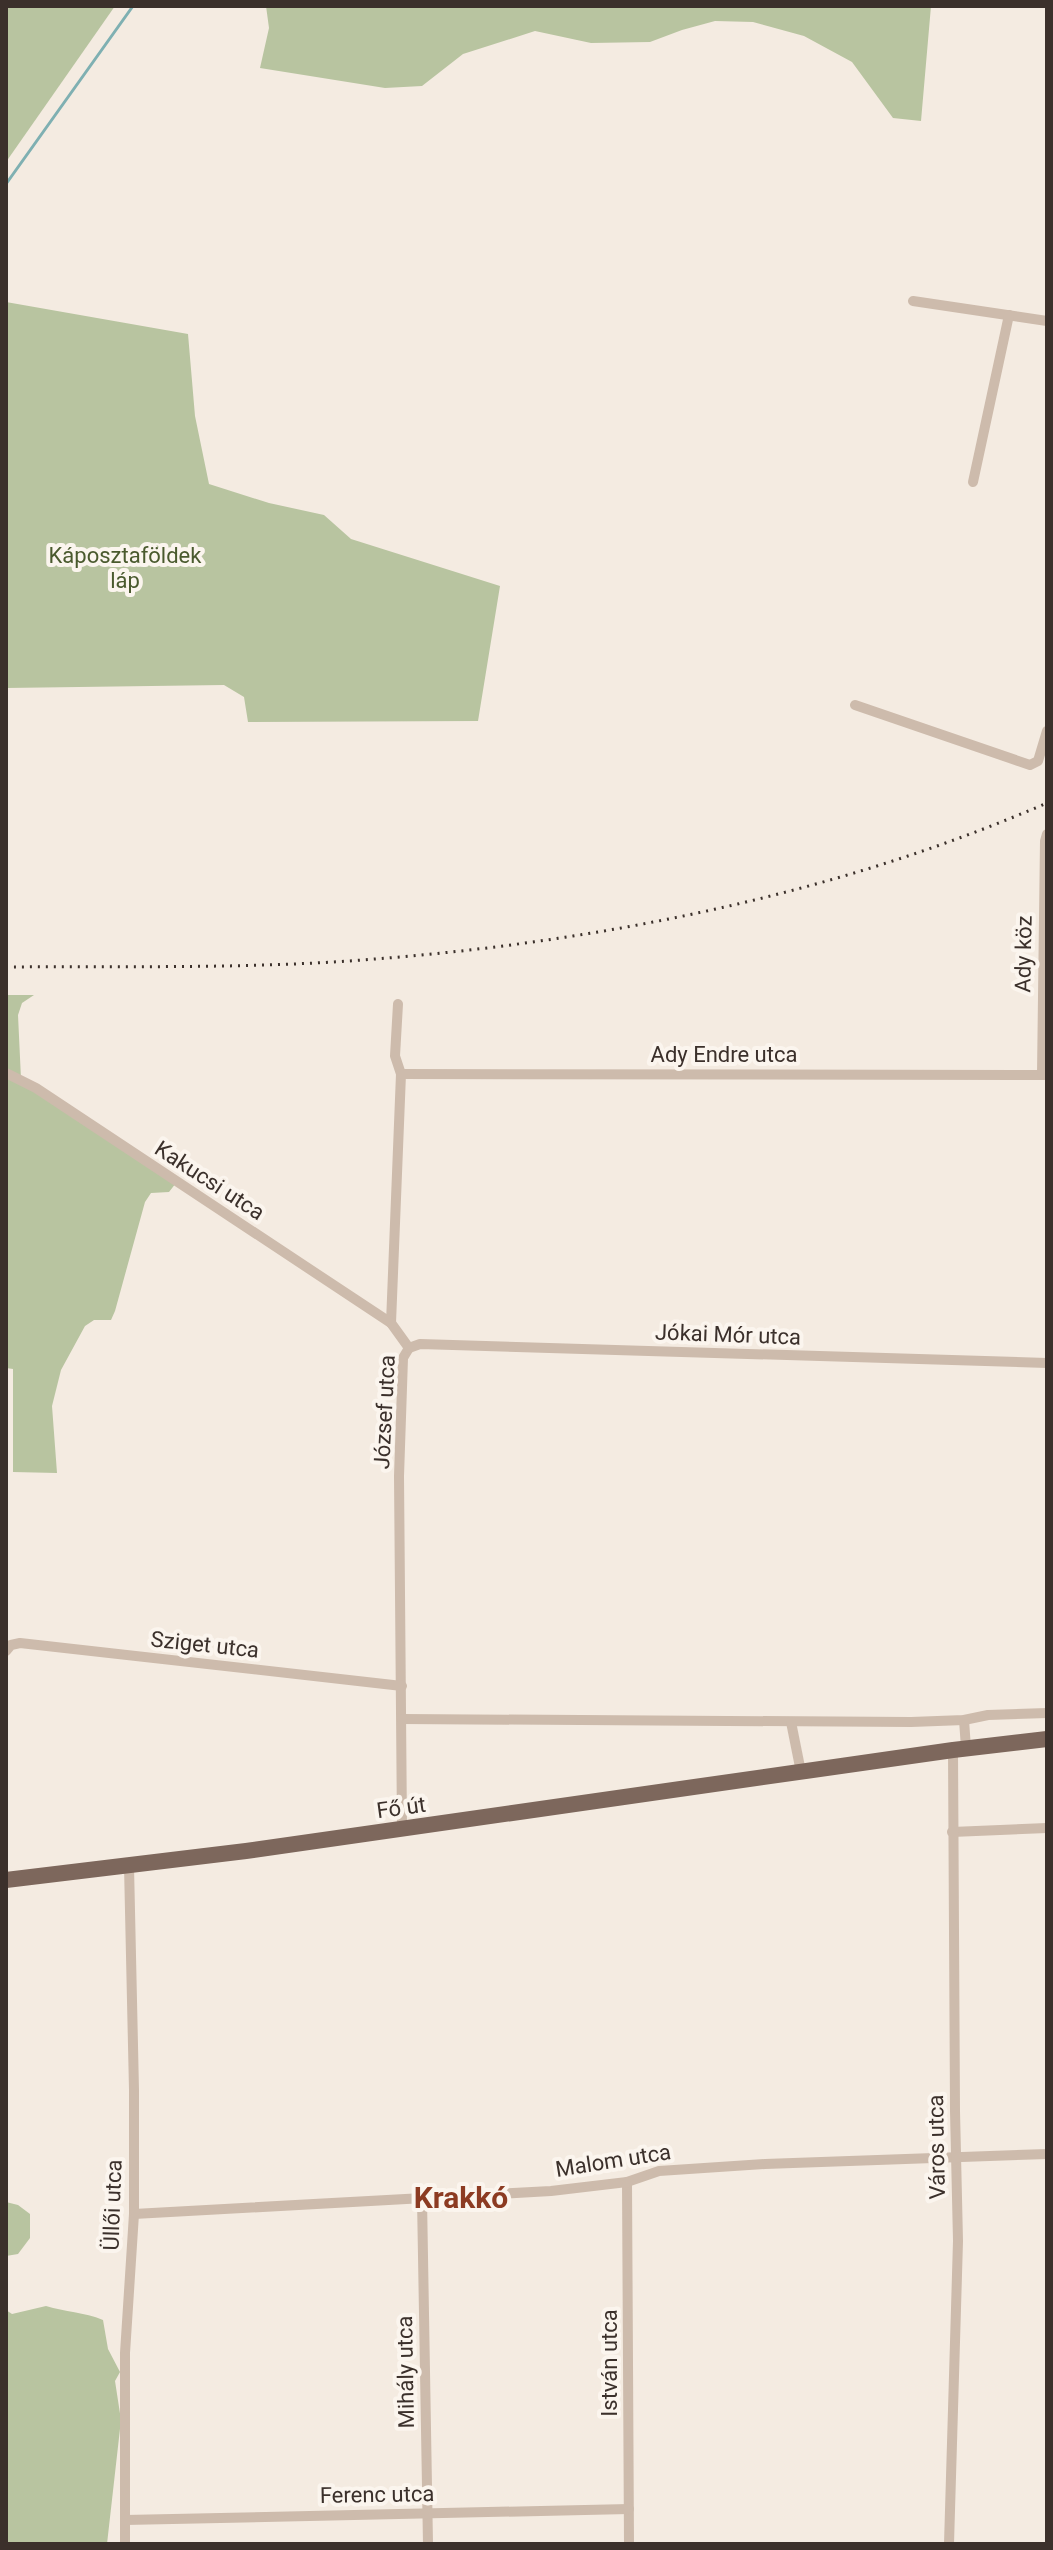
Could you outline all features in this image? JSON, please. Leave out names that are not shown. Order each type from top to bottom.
[{"type":"main road","name":"Fő út","points":[[6,1880],[129,1866],[1047,1739]]},
{"type":"street","points":[[913,301],[1047,321]]},
{"type":"street","points":[[973,482],[1009,315]]},
{"type":"street","points":[[855,705],[1030,765],[1038,761],[1046,735]]},
{"type":"street","name":"Ady köz","points":[[1044,1074],[1047,834]]},
{"type":"street","name":"József utca","points":[[398,1004],[395,1056],[401,1074],[391,1323],[409,1348],[403,1358],[399,1476],[402,1829]]},
{"type":"street","name":"Kakucsi utca","points":[[6,1073],[36,1088],[391,1323]]},
{"type":"street","name":"Ady Endre utca","points":[[401,1074],[1044,1074]]},
{"type":"street","name":"Jókai Mór utca","points":[[409,1348],[420,1344],[1047,1363]]},
{"type":"street","name":"Sziget utca","points":[[6,1651],[11,1645],[20,1643],[402,1686]]},
{"type":"street","points":[[402,1719],[791,1722],[964,1720],[988,1715],[1047,1713]]},
{"type":"street","points":[[960,1749],[964,1720]]},
{"type":"street","points":[[791,1722],[801,1772]]},
{"type":"street","name":"Város utca","points":[[949,2544],[958,2241],[952,1832],[960,1749]]},
{"type":"street","points":[[952,1832],[1047,1828]]},
{"type":"street","name":"Üllői utca","points":[[125,2544],[125,2353],[134,2214],[129,1866]]},
{"type":"street","name":"Malom utca","points":[[134,2214],[551,2191],[627,2182],[659,2171],[1047,2154]]},
{"type":"street","name":"István utca","points":[[627,2182],[629,2544]]},
{"type":"street","name":"Mihály utca","points":[[422,2199],[428,2544]]},
{"type":"street","name":"Ferenc utca","points":[[125,2520],[629,2509]]},
{"type":"green space","points":[[6,6],[115,6],[6,162]]},
{"type":"green space","points":[[266,6],[931,6],[921,121],[893,118],[852,62],[804,36],[753,22],[715,21],[650,42],[591,43],[535,31],[463,54],[422,86],[385,88],[260,68],[269,28]]},
{"type":"green space","name":"Káposztaföldek láp","points":[[6,302],[188,334],[195,416],[209,484],[269,503],[324,515],[351,539],[500,586],[478,721],[248,722],[244,697],[224,685],[6,688]]},
{"type":"green space","points":[[6,995],[34,995],[22,1003],[18,1015],[21,1079],[176,1183],[169,1192],[151,1193],[145,1202],[111,1320],[94,1320],[85,1326],[61,1370],[52,1406],[57,1473],[13,1472],[13,1369],[6,1368]]},
{"type":"green space","points":[[6,2202],[18,2205],[30,2214],[30,2238],[18,2254],[6,2256]]},
{"type":"green space","points":[[46,2306],[103,2320],[108,2349],[120,2372],[115,2381],[121,2420],[107,2544],[6,2544],[6,2310],[12,2314]]},
{"type":"waterway","points":[[6,184],[133,6]]},
{"type":"railway","points":[[6,967],[318,963],[537,941],[711,910],[797,889],[965,836],[1047,803]]},
{"type":"district","name":"Krakkó","points":[[461,2198]]}]
